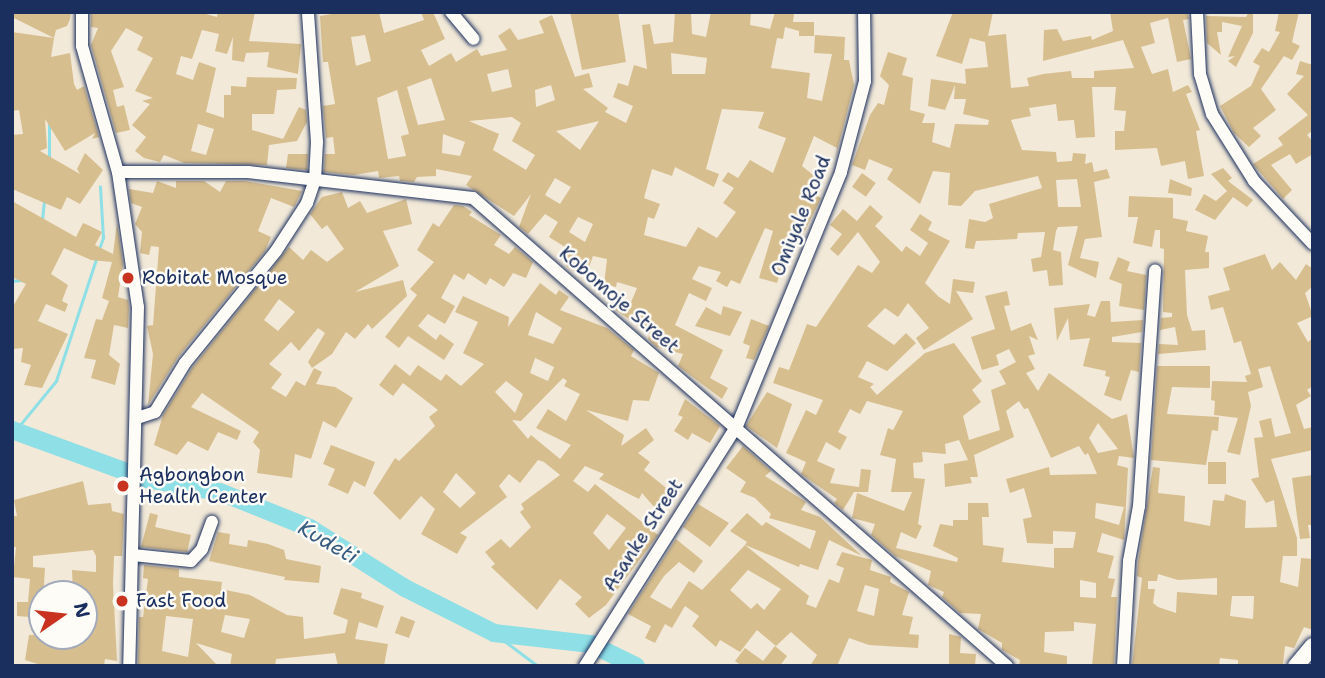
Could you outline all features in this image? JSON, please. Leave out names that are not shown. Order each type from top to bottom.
[{"type":"main road","points":[[1296,666],[1313,646]]},
{"type":"street","points":[[82,12],[82,46],[118,172],[138,307],[138,438],[129,666]]},
{"type":"street","points":[[137,418],[155,412],[218,318],[276,251],[307,203],[315,180],[317,142],[308,12]]},
{"type":"street","points":[[451,12],[474,39]]},
{"type":"street","name":"Omiyale Road","points":[[737,426],[845,159],[865,81],[864,12]]},
{"type":"street","points":[[1197,12],[1200,74],[1212,114],[1254,181],[1313,244]]},
{"type":"street","name":"Kobomoje Street","points":[[118,172],[248,173],[473,198],[737,426],[1007,666]]},
{"type":"street","points":[[1123,666],[1129,561],[1139,506],[1155,271]]},
{"type":"street","name":"Asanke Street","points":[[585,666],[737,426]]},
{"type":"street","points":[[133,555],[191,561],[202,549],[212,522]]},
{"type":"building","points":[[12,12],[71,12],[67,26],[56,30],[54,38],[12,17]]},
{"type":"building","points":[[91,12],[199,12],[217,17],[218,12],[255,12],[249,41],[301,44],[298,74],[267,67],[269,52],[246,53],[244,62],[232,60],[233,37],[227,54],[215,51],[219,34],[202,30],[192,59],[181,56],[176,74],[193,80],[199,62],[216,68],[206,112],[224,118],[224,95],[231,95],[231,86],[246,87],[247,77],[297,78],[296,89],[277,90],[274,114],[252,114],[252,130],[283,139],[299,107],[306,110],[307,122],[297,141],[269,145],[267,165],[184,163],[164,155],[160,162],[144,158],[135,151],[146,137],[132,125],[150,104],[142,101],[153,98],[135,91],[153,58],[137,50],[143,37],[126,28],[111,51],[124,87],[113,90],[117,107],[124,105],[130,130],[116,133],[91,45],[98,28],[91,27]],"holes":[[[198,124],[214,129],[206,155],[191,151]]]},
{"type":"building","points":[[343,12],[379,12],[384,33],[424,20],[421,12],[433,12],[445,39],[421,50],[429,66],[451,53],[456,62],[477,49],[481,56],[507,50],[498,36],[510,28],[518,40],[544,33],[539,21],[552,15],[575,77],[589,73],[593,87],[583,89],[608,108],[605,112],[626,123],[633,106],[613,97],[618,83],[628,86],[634,65],[647,69],[642,25],[650,24],[654,44],[673,42],[675,12],[691,12],[692,34],[706,37],[711,12],[751,12],[750,25],[770,29],[775,12],[794,14],[793,22],[814,22],[814,36],[799,36],[799,31],[785,27],[783,39],[777,38],[771,68],[810,73],[807,98],[822,101],[832,54],[814,53],[815,35],[845,37],[844,60],[849,60],[854,85],[835,159],[837,148],[814,136],[802,166],[817,178],[808,190],[821,198],[805,231],[777,268],[781,269],[777,283],[759,278],[773,231],[765,228],[740,284],[731,280],[727,287],[716,281],[721,272],[699,266],[692,279],[712,288],[706,301],[689,293],[675,325],[723,350],[710,378],[728,388],[722,399],[678,366],[683,354],[656,347],[648,339],[650,334],[610,306],[613,299],[629,307],[637,288],[617,282],[616,287],[604,285],[607,259],[593,256],[586,275],[569,269],[560,257],[565,247],[549,237],[558,222],[545,214],[528,234],[519,227],[531,194],[514,216],[466,185],[472,176],[436,169],[436,176],[417,177],[414,182],[400,181],[399,176],[379,178],[378,171],[354,175],[324,172],[325,154],[335,154],[333,137],[326,138],[323,106],[335,104],[328,62],[323,62],[320,16]],"holes":[[[365,35],[371,61],[356,66],[351,37]],[[671,53],[707,58],[705,74],[672,74]],[[508,69],[512,87],[492,92],[487,74]],[[431,78],[445,120],[418,125],[407,87]],[[551,85],[555,100],[536,107],[535,90]],[[397,90],[409,134],[401,136],[406,156],[388,159],[377,98]],[[722,109],[764,112],[758,128],[786,138],[773,173],[750,160],[738,178],[728,172],[722,181],[734,188],[723,203],[736,212],[717,238],[698,227],[686,247],[644,235],[648,217],[654,219],[660,204],[644,198],[652,169],[672,176],[675,167],[714,187],[719,174],[706,169]],[[512,117],[521,123],[512,141],[535,155],[526,170],[493,150],[499,134],[469,121]],[[599,121],[580,150],[556,131]],[[443,134],[465,142],[460,156],[442,153]],[[555,178],[571,187],[560,204],[545,195]],[[578,217],[593,224],[585,242],[569,232]]]},
{"type":"building","points":[[570,12],[618,12],[626,62],[582,70]]},
{"type":"building","points":[[953,12],[993,12],[988,36],[1006,34],[1011,88],[1029,86],[1027,78],[1043,74],[1071,71],[1072,78],[1094,78],[1094,71],[1134,68],[1123,40],[1043,61],[1044,30],[1057,29],[1063,41],[1091,36],[1092,40],[1113,31],[1110,12],[1187,12],[1189,19],[1183,20],[1191,59],[1177,62],[1168,18],[1150,23],[1155,43],[1141,47],[1152,74],[1168,69],[1173,92],[1188,85],[1192,92],[1186,94],[1200,130],[1196,131],[1204,176],[1188,179],[1185,161],[1161,166],[1157,148],[1115,150],[1115,131],[1124,131],[1126,111],[1114,110],[1116,87],[1092,87],[1095,137],[1076,138],[1074,120],[1058,121],[1056,104],[1029,108],[1031,116],[1011,120],[1022,150],[1056,152],[1057,162],[1072,161],[1073,153],[1086,154],[1085,164],[1092,162],[1094,172],[1107,169],[1110,178],[1094,182],[1102,237],[1085,239],[1080,258],[1099,262],[1096,278],[1068,265],[1078,226],[1058,227],[1053,250],[1061,252],[1063,285],[1049,286],[1047,270],[1033,272],[1031,259],[1041,257],[1045,232],[1018,233],[1017,239],[976,241],[974,249],[965,248],[969,219],[985,222],[993,218],[989,204],[1042,188],[1038,176],[975,191],[961,206],[948,205],[950,173],[933,171],[920,204],[887,179],[893,169],[869,159],[865,170],[852,165],[870,115],[878,103],[884,105],[889,85],[880,76],[888,52],[907,58],[902,75],[913,78],[910,110],[925,114],[922,123],[935,123],[932,142],[950,148],[955,124],[988,125],[989,120],[963,114],[966,99],[954,99],[955,85],[945,110],[928,106],[931,79],[966,84],[965,69],[988,67],[985,42],[970,38],[962,64],[936,56]],"holes":[[[1077,179],[1081,207],[1058,207],[1056,180]]]},
{"type":"building","points":[[1249,12],[1253,12],[1253,33],[1236,67],[1228,61],[1235,56],[1228,57],[1242,26],[1222,22],[1222,32],[1217,32],[1221,55],[1207,43],[1206,16],[1246,17]]},
{"type":"building","points":[[1279,12],[1299,12],[1292,42],[1300,46],[1292,60],[1284,56],[1261,89],[1276,110],[1253,128],[1261,136],[1249,147],[1234,133],[1220,106],[1251,86],[1260,66],[1253,62],[1262,48],[1269,52],[1280,32],[1275,31]]},
{"type":"building","points":[[12,32],[54,38],[51,57],[70,53],[74,84],[77,90],[84,86],[99,137],[92,139],[95,133],[65,151],[45,119],[47,148],[40,151],[80,174],[77,169],[85,153],[103,170],[80,204],[67,197],[61,210],[12,189],[12,135],[23,134],[19,110],[12,111]]},
{"type":"building","points":[[1300,61],[1313,65],[1313,130],[1307,135],[1313,142],[1313,154],[1296,164],[1290,154],[1271,165],[1292,190],[1283,199],[1253,164],[1283,145],[1278,138],[1308,115],[1287,94],[1304,76],[1296,74]]},
{"type":"building","points":[[288,154],[308,154],[307,170],[286,168]]},
{"type":"building","points":[[1223,168],[1232,178],[1228,181],[1253,200],[1247,207],[1233,197],[1215,220],[1195,210],[1204,194],[1216,201],[1227,191],[1211,174]]},
{"type":"building","points":[[862,173],[876,183],[866,197],[852,187]]},
{"type":"building","points":[[1170,179],[1192,188],[1191,196],[1168,193]]},
{"type":"building","points":[[157,181],[176,188],[176,181],[204,181],[220,192],[226,181],[245,181],[302,191],[294,207],[271,198],[258,231],[271,237],[265,251],[178,357],[148,405],[153,354],[147,326],[153,325],[159,247],[151,246],[149,255],[140,253],[142,232],[135,224],[142,207],[131,203],[129,189],[153,193]]},
{"type":"building","points":[[342,192],[348,208],[360,201],[367,213],[406,199],[412,224],[383,231],[399,266],[355,292],[403,280],[407,296],[372,329],[368,324],[355,339],[346,332],[332,354],[312,368],[308,362],[325,333],[318,328],[299,351],[291,342],[269,364],[282,374],[271,388],[286,397],[296,381],[305,386],[314,368],[322,372],[316,384],[335,387],[353,398],[336,428],[323,421],[311,459],[295,454],[292,478],[257,473],[260,450],[253,442],[259,432],[202,393],[191,407],[241,431],[237,440],[218,432],[208,451],[188,441],[177,455],[154,445],[163,415],[192,368],[289,247],[303,260],[311,250],[327,262],[344,249],[327,225],[322,229],[310,214],[322,197]],"holes":[[[279,299],[295,312],[278,331],[264,320]]]},
{"type":"building","points":[[1129,196],[1173,198],[1173,218],[1188,221],[1186,231],[1208,236],[1205,252],[1209,252],[1209,268],[1185,270],[1187,315],[1192,331],[1205,330],[1206,350],[1158,354],[1159,344],[1178,345],[1175,327],[1160,330],[1161,318],[1172,317],[1172,313],[1163,312],[1164,249],[1160,248],[1160,230],[1155,230],[1152,247],[1133,243],[1138,217],[1128,217]]},
{"type":"building","points":[[12,201],[76,237],[83,223],[102,232],[95,245],[113,254],[117,223],[123,264],[118,297],[128,300],[129,308],[128,328],[114,325],[109,355],[120,364],[115,385],[91,378],[96,360],[84,358],[96,319],[102,320],[109,301],[102,298],[112,262],[91,260],[64,248],[51,274],[68,285],[62,301],[68,304],[65,312],[46,304],[38,321],[68,334],[42,388],[24,385],[31,365],[21,362],[23,348],[12,349],[12,308],[26,284],[12,277]]},
{"type":"building","points":[[454,205],[463,206],[472,212],[469,215],[501,235],[494,245],[509,254],[515,247],[533,262],[526,278],[513,273],[504,287],[490,278],[486,285],[468,273],[464,280],[454,274],[441,298],[455,306],[445,324],[428,314],[418,326],[436,340],[440,334],[454,344],[444,360],[408,336],[399,348],[385,337],[417,295],[410,289],[434,262],[417,250],[433,223],[439,227]]},
{"type":"building","points":[[870,205],[883,217],[875,226],[902,252],[906,246],[920,256],[928,243],[910,230],[920,214],[932,222],[928,230],[950,241],[925,283],[950,304],[953,279],[975,282],[973,293],[956,291],[973,319],[924,350],[916,338],[929,328],[908,303],[898,317],[885,308],[867,326],[894,345],[906,333],[916,343],[887,371],[867,361],[858,377],[874,384],[870,387],[877,395],[925,353],[954,343],[982,381],[972,390],[981,402],[963,416],[969,440],[1000,430],[991,390],[1006,384],[999,371],[1016,362],[1009,349],[996,355],[999,365],[982,370],[971,337],[995,329],[985,296],[1007,291],[1010,305],[1004,306],[1011,331],[1031,323],[1038,340],[1029,336],[1035,354],[1028,356],[1035,369],[1026,373],[1038,391],[1049,373],[1112,419],[1127,414],[1134,458],[1119,456],[1117,465],[1128,468],[1124,540],[1102,533],[1097,552],[1114,556],[1108,578],[1115,579],[1111,597],[1117,597],[1114,666],[1092,666],[1096,624],[1074,622],[1074,631],[1045,632],[1044,652],[1067,656],[1067,666],[1019,666],[1020,660],[1002,650],[1002,643],[978,629],[981,614],[960,613],[942,597],[944,592],[928,585],[931,571],[895,556],[871,535],[875,524],[852,518],[857,493],[904,511],[912,492],[891,492],[896,459],[880,455],[888,428],[893,430],[903,411],[867,401],[860,414],[850,409],[838,432],[847,437],[840,450],[826,442],[817,461],[835,469],[830,483],[859,487],[861,469],[871,470],[868,492],[854,492],[843,510],[834,503],[837,499],[801,474],[806,462],[786,453],[806,410],[816,415],[823,400],[773,383],[779,367],[789,370],[807,324],[816,327],[858,265],[872,273],[880,262],[858,232],[838,256],[830,249],[842,234],[830,225],[843,209],[857,221]],"holes":[[[1019,401],[1024,409],[1028,408],[1051,458],[1079,446],[1085,455],[1088,453],[1097,474],[1050,475],[1049,467],[1006,479],[1010,493],[1024,488],[1032,517],[1023,519],[1027,543],[1053,544],[1053,531],[1076,532],[1073,548],[1054,548],[1054,568],[1002,562],[1004,548],[983,545],[982,517],[989,517],[988,503],[968,503],[968,520],[953,520],[953,526],[940,524],[933,546],[958,558],[957,562],[896,548],[901,532],[916,539],[922,526],[918,524],[925,479],[914,478],[913,463],[923,462],[922,452],[946,454],[945,444],[959,440],[968,460],[944,464],[945,487],[972,483],[970,477],[978,477],[974,455],[1014,437],[1006,411]],[[1098,423],[1118,449],[1098,453],[1089,438]],[[1096,503],[1124,507],[1119,525],[1095,518]],[[1080,580],[1096,583],[1096,598],[1080,597]]]},
{"type":"building","points":[[1265,254],[1272,270],[1280,262],[1296,280],[1306,264],[1313,269],[1313,286],[1305,293],[1313,316],[1297,323],[1308,342],[1313,338],[1313,386],[1307,390],[1311,396],[1296,405],[1304,429],[1313,427],[1313,450],[1271,459],[1297,538],[1297,556],[1283,556],[1280,582],[1298,587],[1301,558],[1313,559],[1313,630],[1304,627],[1294,648],[1285,646],[1283,664],[1238,666],[1238,660],[1220,658],[1219,666],[1132,666],[1142,578],[1137,576],[1138,562],[1153,467],[1160,468],[1158,493],[1185,496],[1184,521],[1210,526],[1213,500],[1224,501],[1225,494],[1246,501],[1245,528],[1277,527],[1274,500],[1266,503],[1251,479],[1259,477],[1254,438],[1263,437],[1259,421],[1271,418],[1275,437],[1291,433],[1270,366],[1258,369],[1263,387],[1248,392],[1251,406],[1240,455],[1227,452],[1238,418],[1214,415],[1215,401],[1211,400],[1212,381],[1247,382],[1245,376],[1251,374],[1241,341],[1234,343],[1223,307],[1211,310],[1208,296],[1230,290],[1223,268]],"holes":[[[1158,574],[1178,580],[1217,578],[1217,595],[1177,592],[1176,613],[1158,607],[1153,603],[1155,589],[1148,589],[1148,581],[1157,581]],[[1232,596],[1254,596],[1253,619],[1230,616]]]},
{"type":"building","points":[[1118,257],[1130,262],[1127,271],[1146,275],[1144,310],[1119,306],[1122,284],[1109,279]]},
{"type":"building","points":[[540,283],[556,295],[559,290],[569,297],[560,310],[607,328],[634,350],[631,356],[659,373],[649,401],[633,400],[628,421],[586,410],[624,435],[621,446],[646,428],[654,440],[638,453],[650,462],[644,470],[676,496],[655,508],[642,493],[639,499],[599,479],[604,474],[585,466],[573,481],[588,492],[595,484],[658,535],[606,605],[589,618],[575,604],[582,597],[560,579],[537,610],[491,567],[495,564],[485,552],[501,539],[510,548],[531,527],[520,512],[524,509],[521,504],[560,475],[544,462],[538,460],[520,483],[509,474],[499,486],[507,497],[460,533],[467,537],[457,554],[421,534],[435,509],[421,496],[400,520],[373,493],[395,458],[399,461],[435,426],[429,417],[438,410],[403,383],[393,396],[379,385],[395,364],[410,376],[418,365],[441,381],[446,374],[461,386],[484,364],[463,353],[478,322],[455,312],[463,296],[509,317],[508,327]],"holes":[[[536,312],[562,328],[553,344],[528,335]],[[535,358],[554,367],[548,381],[530,373]],[[563,378],[567,381],[564,386],[580,394],[566,421],[548,409],[536,428],[571,445],[560,459],[531,435],[528,439],[512,420],[521,421]],[[506,381],[523,394],[515,413],[495,392]],[[456,473],[476,493],[460,508],[443,492]],[[607,514],[626,528],[609,550],[593,533]]]},
{"type":"building","points":[[1101,301],[1110,301],[1111,322],[1143,320],[1142,332],[1112,337],[1112,342],[1141,343],[1139,372],[1131,370],[1121,401],[1104,395],[1110,377],[1105,376],[1106,371],[1083,366],[1090,338],[1070,340],[1068,318],[1057,341],[1054,308],[1090,304],[1087,315],[1095,317]]},
{"type":"building","points":[[723,306],[742,312],[730,336],[695,326],[706,307],[721,315]]},
{"type":"building","points":[[751,319],[769,326],[754,360],[746,358],[750,346],[743,343]]},
{"type":"building","points":[[1157,366],[1210,366],[1210,388],[1172,387],[1167,414],[1219,417],[1218,431],[1212,430],[1206,465],[1151,460]]},
{"type":"building","points":[[767,392],[792,404],[777,448],[746,426]]},
{"type":"building","points":[[685,399],[720,426],[710,443],[692,433],[688,440],[674,431],[683,417],[678,415]]},
{"type":"building","points":[[331,445],[375,462],[365,487],[354,481],[348,494],[328,485],[335,469],[323,464]]},
{"type":"building","points":[[743,446],[771,471],[765,476],[806,502],[801,510],[820,517],[862,556],[829,540],[818,570],[800,564],[799,567],[745,545],[747,542],[730,531],[747,513],[762,526],[766,522],[810,549],[816,531],[769,518],[771,514],[755,498],[740,492],[746,482],[726,468]]},
{"type":"building","points":[[1208,462],[1226,462],[1226,484],[1208,484]]},
{"type":"building","points":[[1313,475],[1313,525],[1308,525],[1310,538],[1300,539],[1292,478]]},
{"type":"building","points":[[83,481],[88,505],[111,503],[112,511],[124,514],[122,556],[114,556],[117,661],[105,659],[104,666],[44,666],[25,660],[28,641],[28,650],[98,650],[98,580],[72,580],[72,570],[96,572],[96,556],[93,550],[33,556],[33,567],[45,568],[44,580],[13,577],[16,547],[12,547],[12,516],[17,516],[14,500]]},
{"type":"building","points":[[698,504],[729,523],[710,547],[683,527]]},
{"type":"building","points":[[150,513],[158,515],[155,527],[191,535],[187,552],[141,547]]},
{"type":"building","points":[[218,532],[230,534],[229,544],[247,547],[248,540],[268,544],[284,550],[286,559],[321,566],[319,583],[284,580],[285,577],[209,561]]},
{"type":"building","points":[[676,539],[703,561],[694,573],[679,562],[664,576],[650,597],[671,609],[689,581],[702,590],[745,545],[809,596],[806,604],[816,608],[829,579],[839,583],[844,568],[836,565],[842,552],[872,560],[870,570],[891,577],[890,582],[909,592],[902,615],[913,617],[909,634],[919,635],[918,648],[869,645],[849,638],[837,666],[810,666],[817,655],[791,632],[776,646],[757,630],[740,652],[720,640],[716,647],[692,626],[699,616],[685,606],[672,628],[665,624],[655,643],[645,638],[651,626],[628,614]],"holes":[[[748,570],[781,589],[764,610],[757,603],[751,609],[730,590]],[[865,585],[879,589],[874,616],[857,611]]]},
{"type":"building","points":[[144,565],[179,569],[179,577],[222,582],[221,589],[250,595],[287,615],[303,617],[304,639],[345,633],[348,620],[333,614],[341,588],[362,593],[361,598],[384,606],[377,628],[359,622],[355,639],[388,644],[384,666],[338,666],[335,653],[276,659],[275,666],[230,666],[232,654],[196,643],[218,666],[138,666],[139,617],[143,617],[148,579],[143,578]],"holes":[[[225,615],[250,619],[244,638],[221,632]],[[166,616],[193,619],[188,657],[162,651]]]},
{"type":"building","points":[[17,602],[28,602],[28,617],[17,616]]},
{"type":"building","points":[[401,616],[415,621],[409,638],[395,633]]},
{"type":"building","points":[[949,634],[961,637],[960,653],[976,654],[975,666],[949,666]]},
{"type":"building","points":[[775,646],[787,656],[780,666],[742,666],[735,661],[745,648],[763,661]]},
{"type":"waterway","points":[[49,125],[49,160]]},
{"type":"waterway","points":[[99,249],[103,238],[100,187]]},
{"type":"waterway","points":[[42,220],[44,200]]},
{"type":"waterway","points":[[15,431],[56,381],[96,259]]},
{"type":"waterway","points":[[12,281],[21,280]]},
{"type":"waterway","name":"Kudeti","points":[[12,430],[146,479],[220,492],[310,528],[405,588],[494,633],[591,644],[636,666]]},
{"type":"waterway","points":[[494,633],[538,666]]},
{"type":"place","name":"Robitat Mosque","points":[[128,278]]},
{"type":"place","name":"Agbongbon Health Center","points":[[123,486]]},
{"type":"place","name":"Fast Food","points":[[122,601]]}]
